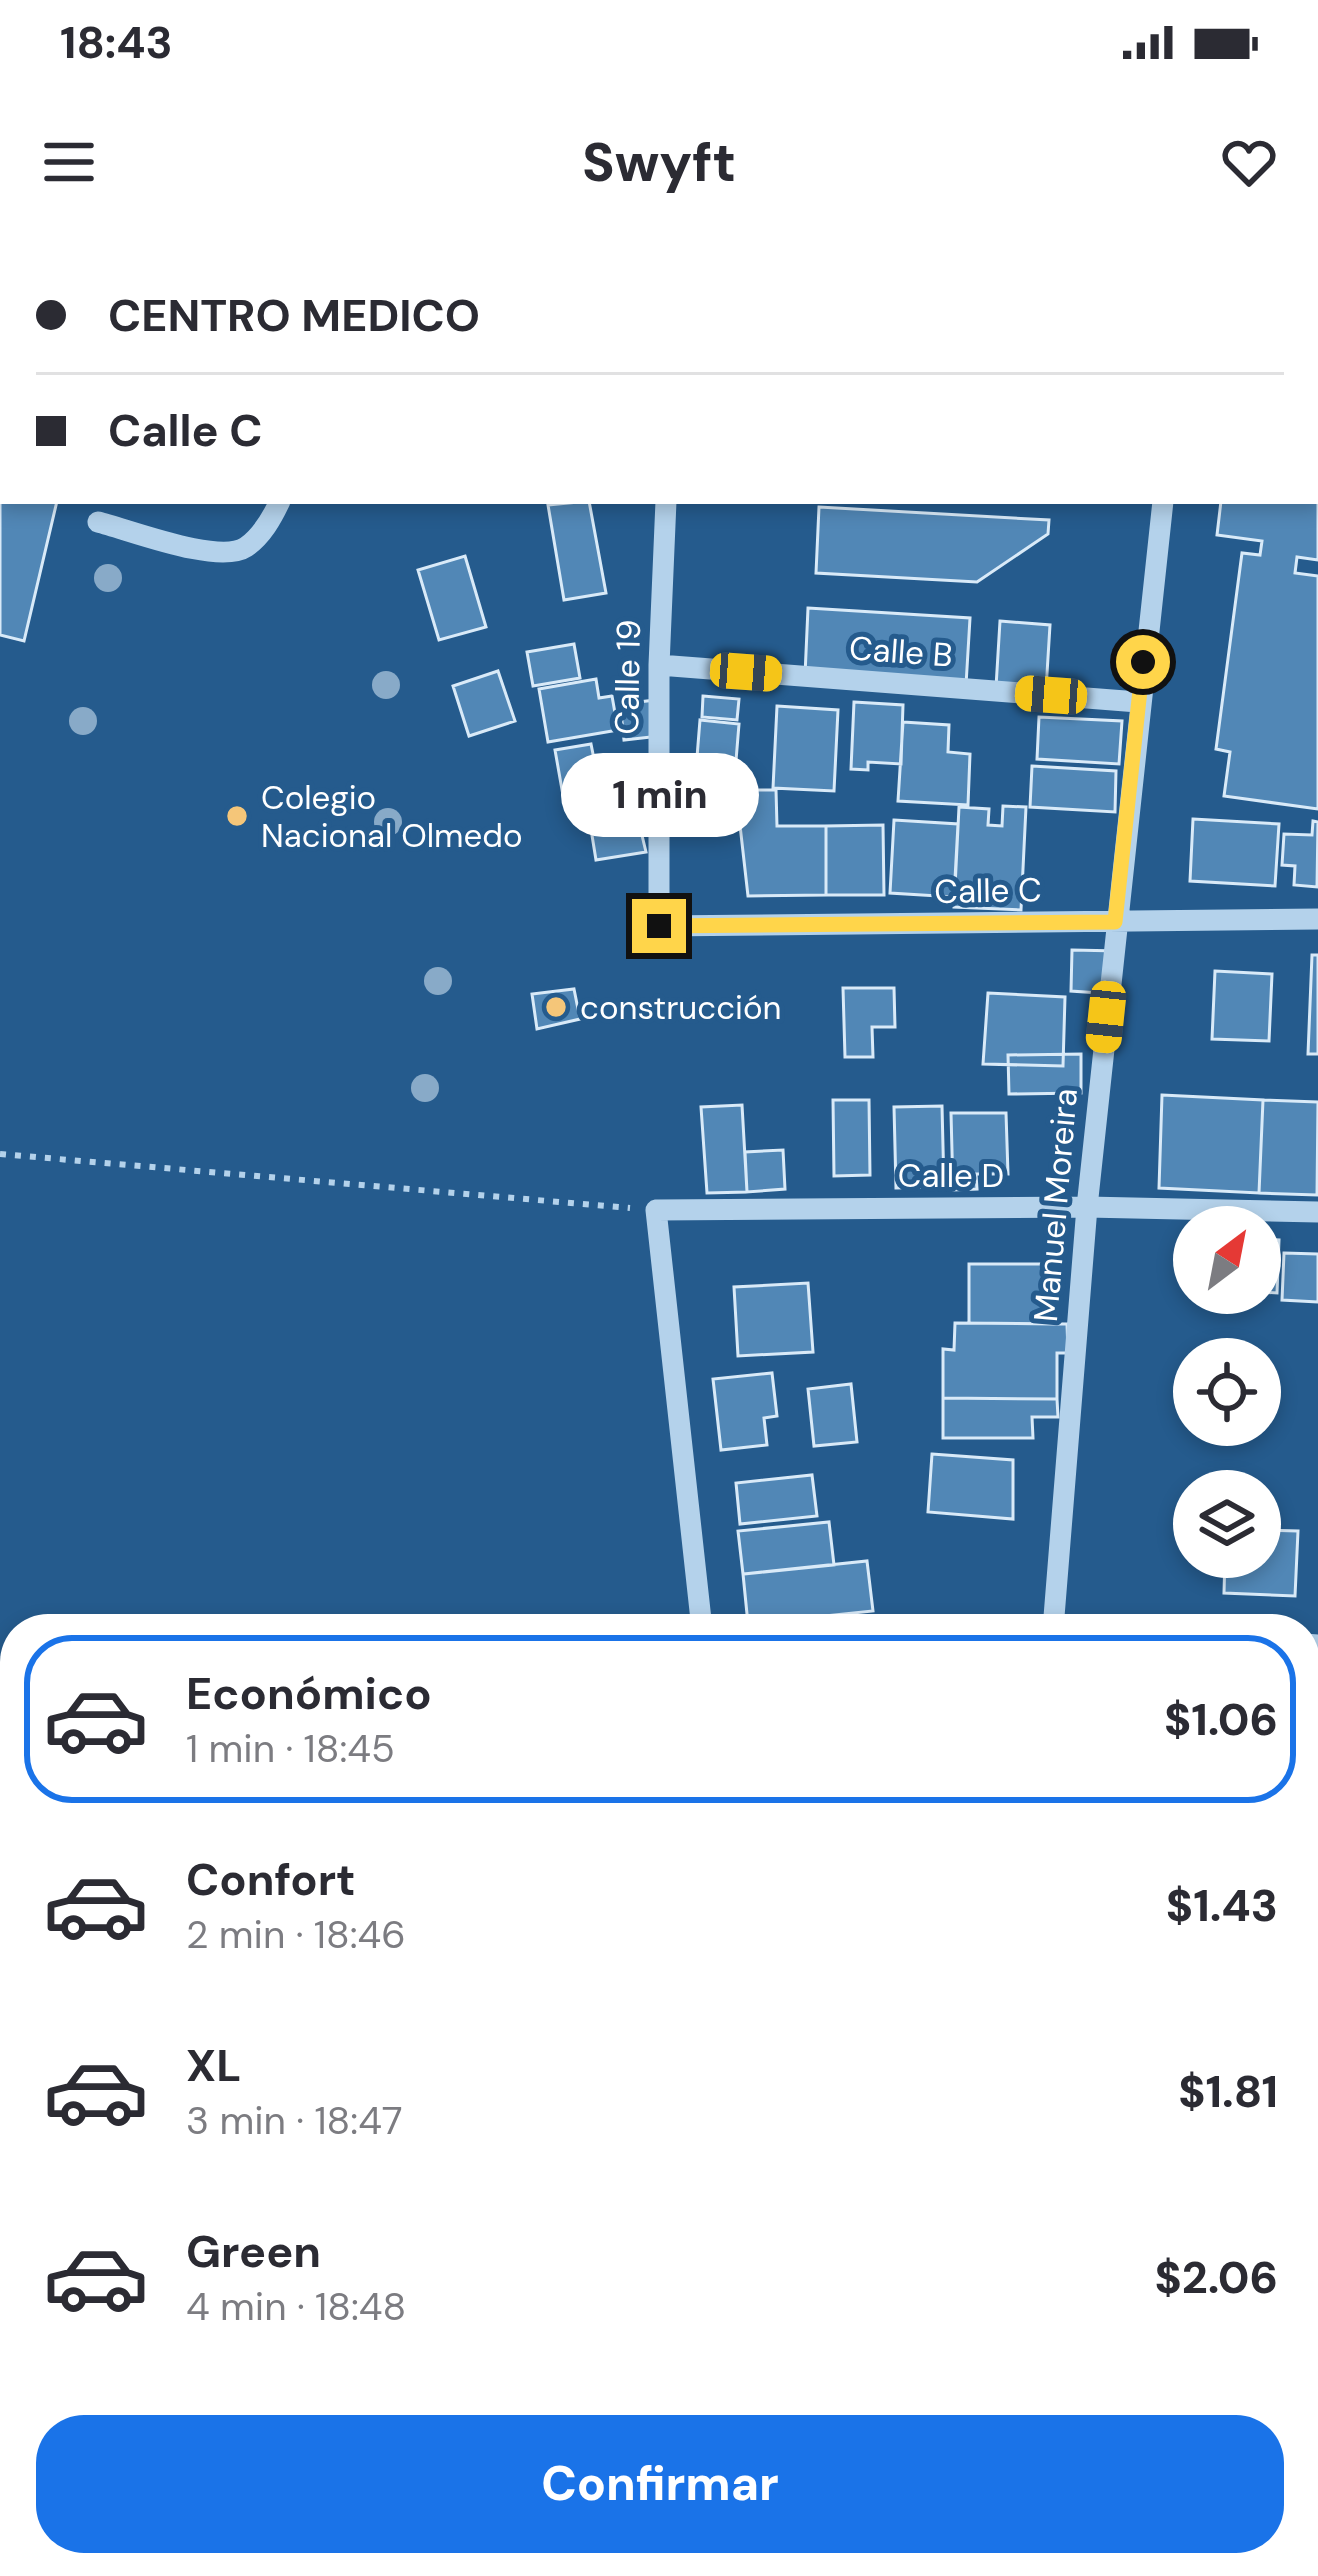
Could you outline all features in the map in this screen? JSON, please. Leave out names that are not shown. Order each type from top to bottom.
[{"type":"street","points":[[98,521],[221,555],[244,548],[268,525],[278,504]]},
{"type":"street","name":"Calle 19","points":[[659,926],[659,665],[666,504]]},
{"type":"street","name":"Manuel Moreira","points":[[1054,1614],[1087,1207],[1163,504]]},
{"type":"street","name":"Calle B","points":[[659,665],[1138,702]]},
{"type":"street","name":"Calle C","points":[[659,926],[1318,919]]},
{"type":"street","name":"Calle D","points":[[656,1210],[1087,1207],[1318,1212]]},
{"type":"street","points":[[656,1210],[700,1614]]},
{"type":"path","points":[[0,1154],[656,1210]]},
{"type":"building","points":[[0,504],[56,504],[24,641],[0,635]]},
{"type":"building","points":[[590,504],[606,593],[564,600],[548,505]]},
{"type":"building","points":[[1221,504],[1318,504],[1318,560],[1297,557],[1295,573],[1318,576],[1318,809],[1224,796],[1230,752],[1216,749],[1242,553],[1260,555],[1262,541],[1217,535]]},
{"type":"building","points":[[819,507],[1049,520],[1048,534],[977,582],[816,573]]},
{"type":"building","points":[[465,556],[486,627],[439,640],[418,570]]},
{"type":"building","points":[[808,608],[970,618],[966,685],[805,675]]},
{"type":"building","points":[[1000,621],[1050,625],[1046,690],[996,687]]},
{"type":"building","points":[[574,644],[580,678],[533,686],[527,652]]},
{"type":"building","points":[[498,671],[515,721],[469,736],[453,686]]},
{"type":"building","points":[[596,679],[599,698],[612,696],[618,730],[548,742],[539,689]]},
{"type":"building","points":[[703,696],[739,699],[737,720],[702,717]]},
{"type":"building","points":[[656,700],[660,736],[624,740],[620,704]]},
{"type":"building","points":[[854,702],[903,705],[901,764],[868,762],[868,770],[851,769]]},
{"type":"building","points":[[777,706],[838,710],[834,791],[773,788]]},
{"type":"building","points":[[1039,717],[1122,721],[1119,764],[1037,759]]},
{"type":"building","points":[[700,720],[739,724],[734,785],[695,782]]},
{"type":"building","points":[[903,722],[949,725],[948,752],[970,754],[968,805],[898,801]]},
{"type":"building","points":[[591,744],[596,769],[625,765],[646,852],[596,860],[590,823],[577,825],[573,799],[564,801],[555,750]]},
{"type":"building","points":[[1032,766],[1116,771],[1115,812],[1030,807]]},
{"type":"building","points":[[736,790],[776,790],[777,826],[826,826],[826,895],[748,896]]},
{"type":"building","points":[[1003,806],[1026,807],[1021,910],[954,907],[959,807],[989,809],[988,825],[1002,826]]},
{"type":"building","points":[[1193,819],[1279,824],[1275,886],[1190,881]]},
{"type":"building","points":[[894,820],[958,824],[954,897],[890,893]]},
{"type":"building","points":[[1313,821],[1318,822],[1317,887],[1294,885],[1295,866],[1282,865],[1284,834],[1312,835]]},
{"type":"building","points":[[883,825],[884,895],[826,895],[826,826]]},
{"type":"building","points":[[1072,950],[1118,951],[1113,994],[1071,991]]},
{"type":"building","points":[[1312,955],[1318,955],[1318,1054],[1308,1054]]},
{"type":"building","points":[[1215,971],[1272,974],[1269,1041],[1212,1039]]},
{"type":"building","points":[[843,988],[894,988],[895,1027],[872,1027],[873,1057],[845,1057]]},
{"type":"building","name":"construcción","points":[[574,989],[580,1019],[537,1029],[532,994]]},
{"type":"building","points":[[988,993],[1065,997],[1063,1066],[983,1064]]},
{"type":"building","points":[[1081,1054],[1081,1093],[1009,1094],[1008,1055]]},
{"type":"building","points":[[1162,1095],[1263,1100],[1259,1193],[1159,1188]]},
{"type":"building","points":[[833,1100],[869,1100],[870,1175],[834,1176]]},
{"type":"building","points":[[1263,1100],[1318,1102],[1317,1195],[1259,1193]]},
{"type":"building","points":[[742,1105],[747,1192],[707,1193],[701,1107]]},
{"type":"building","points":[[942,1106],[944,1187],[896,1188],[894,1107]]},
{"type":"building","points":[[951,1113],[1006,1113],[1008,1174],[976,1174],[977,1189],[953,1190]]},
{"type":"building","points":[[783,1150],[785,1189],[747,1192],[745,1152]]},
{"type":"building","points":[[1284,1253],[1318,1254],[1318,1302],[1282,1300]]},
{"type":"building","points":[[969,1264],[1051,1264],[1051,1324],[969,1323]]},
{"type":"building","points":[[808,1283],[813,1352],[738,1356],[734,1287]]},
{"type":"building","points":[[955,1323],[1067,1324],[1068,1353],[1057,1353],[1057,1399],[943,1398],[943,1349],[954,1350]]},
{"type":"building","points":[[772,1373],[777,1416],[764,1418],[767,1445],[721,1450],[713,1379]]},
{"type":"building","points":[[851,1384],[857,1442],[814,1446],[808,1389]]},
{"type":"building","points":[[943,1398],[1057,1399],[1058,1417],[1032,1417],[1033,1438],[943,1438]]},
{"type":"building","points":[[932,1454],[1013,1460],[1013,1519],[928,1512]]},
{"type":"building","points":[[812,1475],[817,1516],[740,1524],[736,1483]]},
{"type":"building","points":[[829,1522],[834,1565],[743,1574],[738,1531]]},
{"type":"building","points":[[1281,1531],[1298,1531],[1295,1596],[1224,1593],[1224,1578],[1281,1578]]},
{"type":"building","points":[[867,1561],[873,1611],[747,1614],[743,1574]]},
{"type":"place","name":"Colegio Nacional Olmedo","points":[[237,816]]},
{"type":"place","name":"construcción","points":[[556,1007]]},
{"type":"route","points":[[659,926],[1115,922],[1143,662]]}]
